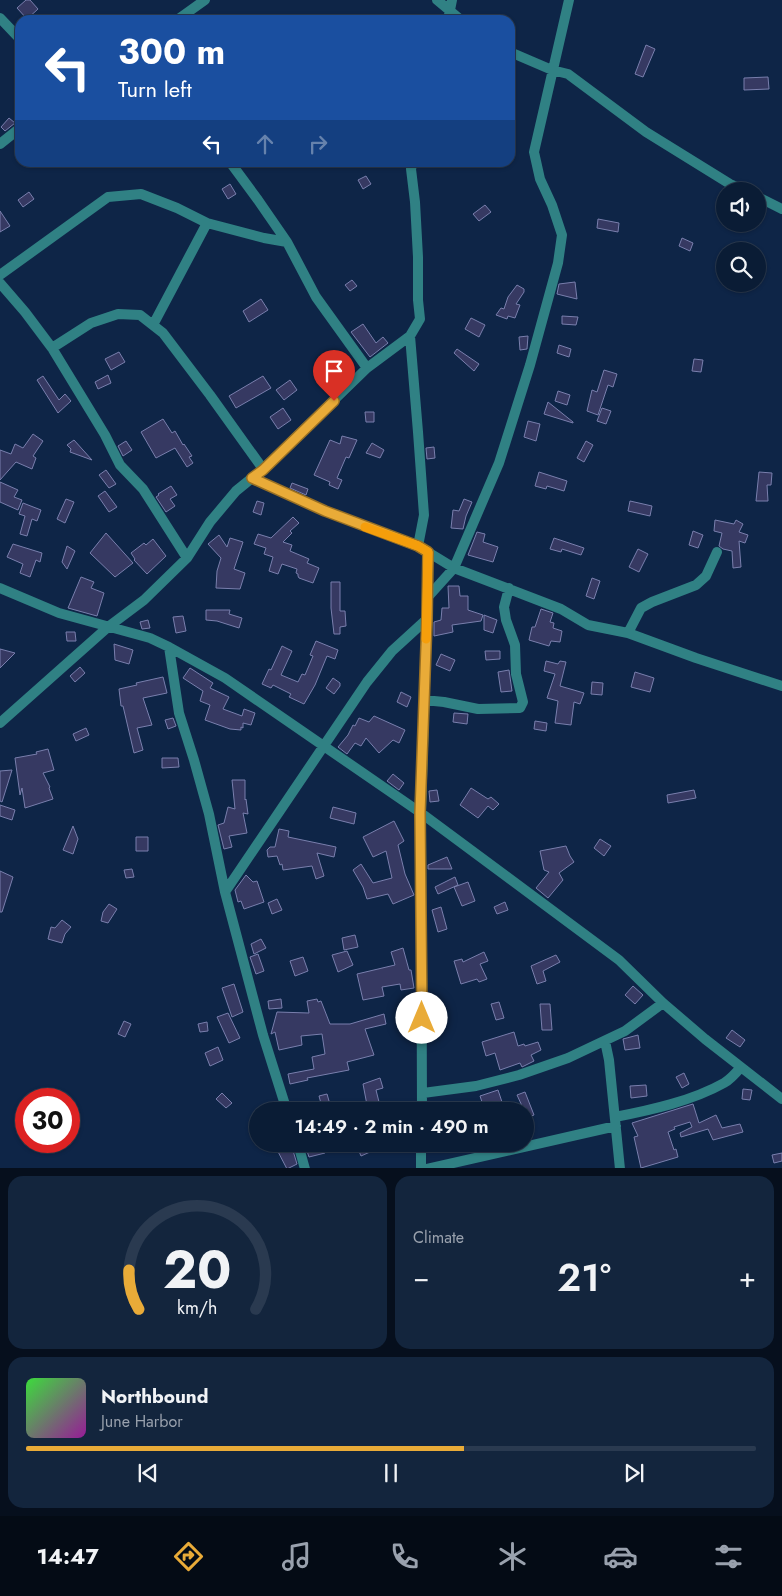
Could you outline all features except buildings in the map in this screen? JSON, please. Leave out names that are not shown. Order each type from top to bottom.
[{"type":"street","points":[[184,15],[205,0]]},
{"type":"street","points":[[437,0],[450,10]]},
{"type":"street","points":[[427,598],[454,568],[499,463],[530,365],[558,263],[562,235],[552,205],[540,179],[534,152],[569,0]]},
{"type":"street","points":[[0,18],[15,34]]},
{"type":"street","points":[[515,54],[552,70],[568,74],[646,132],[727,182]]},
{"type":"street","points":[[0,144],[15,132]]},
{"type":"street","points":[[234,167],[287,242],[316,297],[367,368]]},
{"type":"street","points":[[0,723],[108,627],[144,600],[188,558],[210,522],[236,491],[263,470],[367,368],[410,336],[420,319],[415,202],[411,167]]},
{"type":"street","points":[[0,275],[108,197],[141,194],[177,208],[207,223],[287,242]]},
{"type":"street","points":[[766,201],[782,209]]},
{"type":"street","points":[[153,325],[207,223]]},
{"type":"street","points":[[0,283],[52,348],[106,435],[120,465],[143,489],[188,558]]},
{"type":"street","points":[[52,348],[91,323],[118,314],[140,315],[163,333],[263,470]]},
{"type":"street","points":[[410,336],[424,515],[418,546]]},
{"type":"street","points":[[252,478],[325,511],[418,546],[454,568],[561,608],[588,625],[628,633],[696,658],[782,686]]},
{"type":"street","points":[[422,1102],[420,813],[428,552]]},
{"type":"street","points":[[628,633],[641,608],[696,584],[706,576],[717,552]]},
{"type":"street","points":[[0,588],[59,613],[150,638],[225,678],[420,813],[619,960],[663,1003],[782,1099]]},
{"type":"street","points":[[424,700],[478,709],[520,708],[523,702],[516,674],[515,645],[506,620],[504,607],[508,588]]},
{"type":"street","points":[[225,892],[367,682],[392,651],[427,619]]},
{"type":"street","points":[[169,647],[179,713],[209,814],[225,892],[263,1035],[284,1102]]},
{"type":"street","points":[[423,1093],[476,1086],[518,1075],[568,1058],[625,1031],[663,1003]]},
{"type":"street","points":[[605,1041],[609,1060],[620,1168]]},
{"type":"street","points":[[427,1168],[616,1122],[698,1095],[724,1083],[741,1067]]},
{"type":"street","points":[[300,1152],[305,1168]]},
{"type":"street","points":[[421,1152],[421,1168]]},
{"type":"slow traffic","points":[[365,527],[418,546],[428,552],[426,639]]},
{"type":"route","points":[[334,401],[263,470],[252,478],[325,511],[418,546],[428,552],[420,813],[422,1018]]}]
